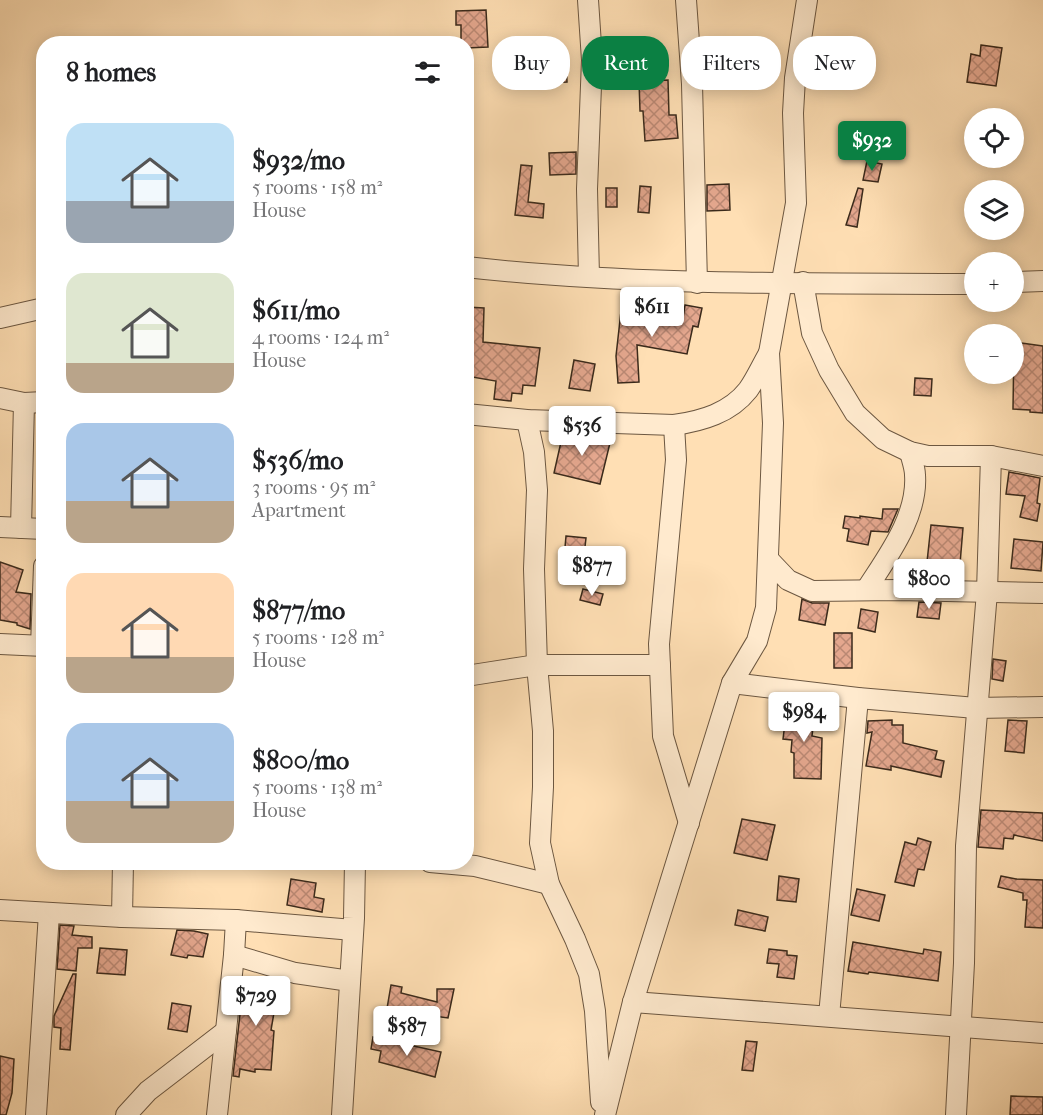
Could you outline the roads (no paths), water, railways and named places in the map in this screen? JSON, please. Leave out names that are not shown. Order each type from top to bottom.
[{"type":"street","points":[[588,0],[592,60],[587,189],[589,277]]},
{"type":"street","points":[[686,0],[692,84],[697,283]]},
{"type":"street","points":[[474,415],[527,420],[674,425],[697,422],[728,409],[748,390],[769,353],[793,282],[796,203],[793,113],[795,78],[807,0]]},
{"type":"street","points":[[474,268],[697,283],[964,284]]},
{"type":"street","points":[[1024,282],[1043,281]]},
{"type":"street","points":[[793,282],[829,370],[855,412],[883,439],[910,452],[928,456],[948,458],[991,456],[1043,465]]},
{"type":"street","points":[[0,318],[36,310]]},
{"type":"street","points":[[603,1115],[633,1002],[732,683],[758,641],[766,608],[773,423],[769,353]]},
{"type":"street","points":[[0,398],[34,403],[21,528]]},
{"type":"street","points":[[527,420],[534,452],[537,490],[534,569],[537,665],[543,742],[540,843],[549,884],[589,974],[598,1034],[603,1115]]},
{"type":"street","points":[[674,425],[676,460],[659,645],[663,736],[689,823]]},
{"type":"street","points":[[866,590],[897,540],[910,510],[915,475],[910,452]]},
{"type":"street","points":[[956,1115],[964,963],[966,846],[987,592],[991,456]]},
{"type":"street","points":[[0,527],[36,529]]},
{"type":"street","points":[[768,559],[788,580],[812,591],[1043,593]]},
{"type":"street","points":[[0,644],[36,646]]},
{"type":"street","points":[[474,675],[537,665],[660,665]]},
{"type":"street","points":[[732,683],[858,698],[976,708],[1043,707]]},
{"type":"street","points":[[828,1016],[858,698]]},
{"type":"street","points":[[474,866],[549,884]]},
{"type":"street","points":[[122,917],[123,870]]},
{"type":"street","points":[[342,1115],[355,870]]},
{"type":"street","points":[[0,910],[122,917],[236,920],[353,930]]},
{"type":"street","points":[[36,1115],[49,913]]},
{"type":"street","points":[[217,1115],[236,920]]},
{"type":"street","points":[[234,955],[295,974],[350,981]]},
{"type":"street","points":[[633,1002],[1043,1033]]},
{"type":"street","points":[[126,1115],[148,1091],[226,1032]]}]
